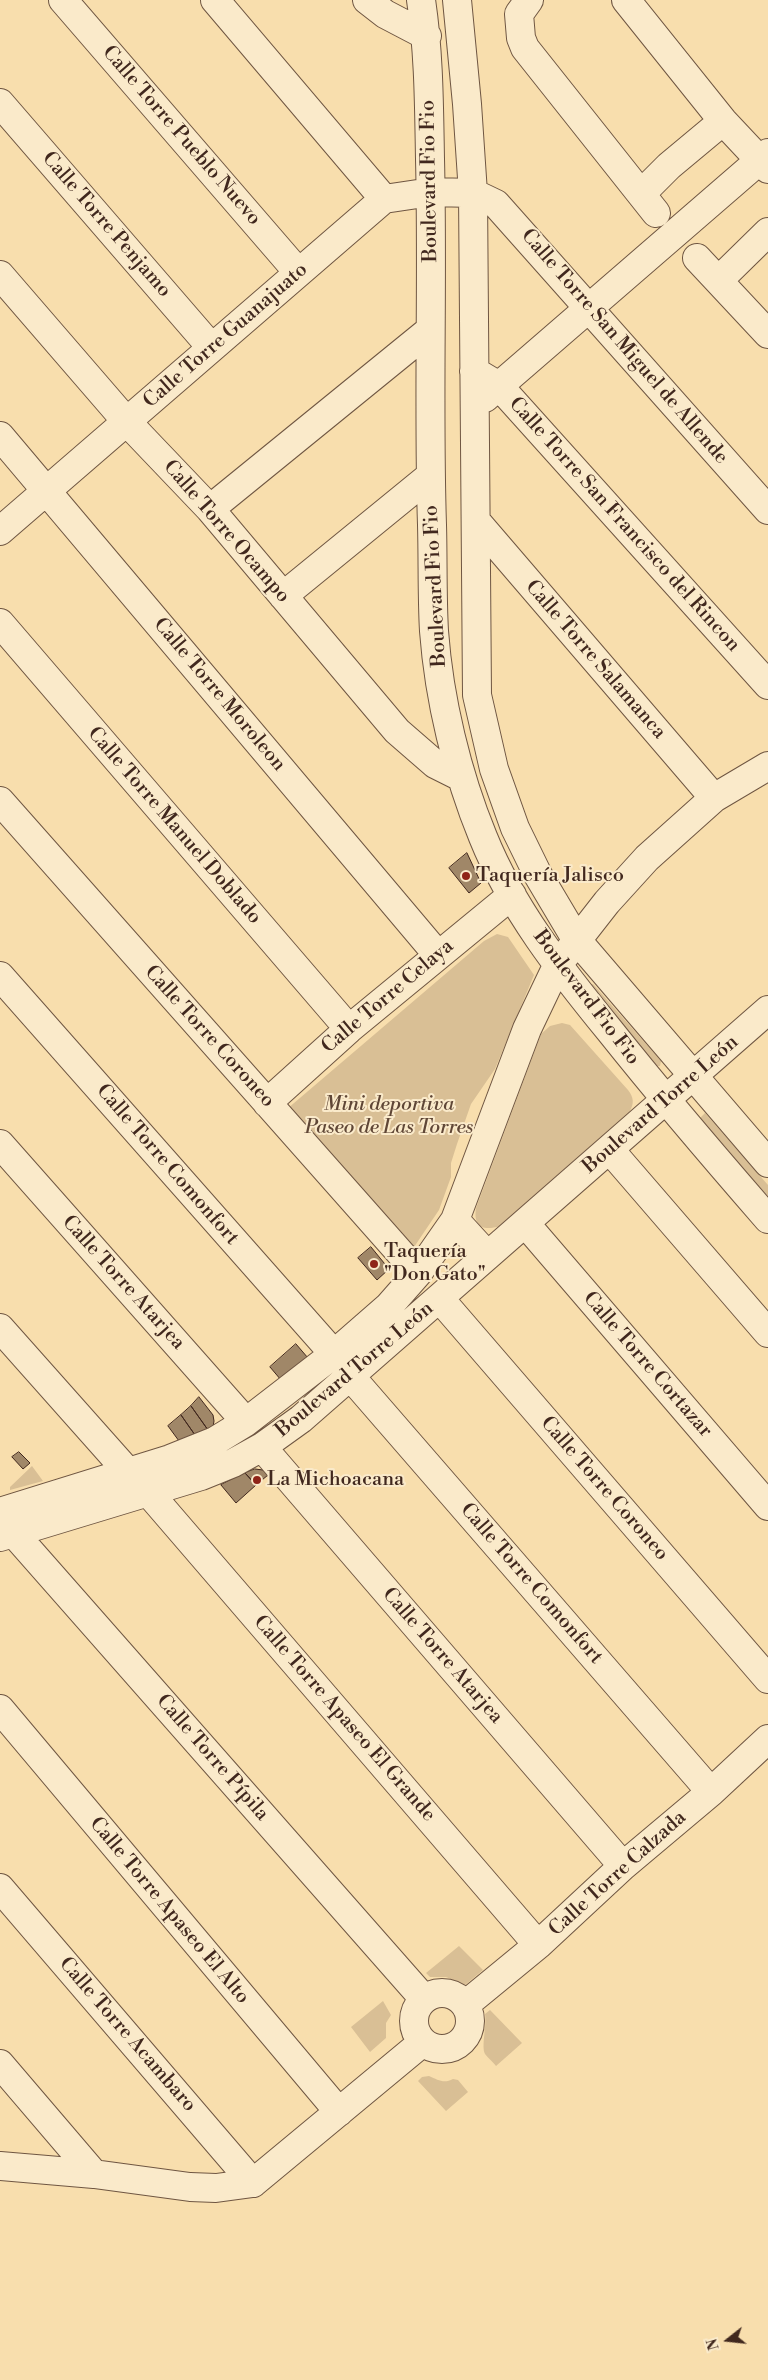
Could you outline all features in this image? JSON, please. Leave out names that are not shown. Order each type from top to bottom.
[{"type":"street","name":"Calle Torre Pueblo Nuevo","points":[[64,0],[298,272]]},
{"type":"street","points":[[215,0],[384,199],[431,192],[473,193]]},
{"type":"street","points":[[366,0],[385,14],[426,36]]},
{"type":"street","name":"Boulevard Fio Fio","points":[[420,0],[426,36],[431,192],[430,476],[434,633],[445,703],[461,777],[483,839],[512,895],[557,966],[665,1100],[768,1219]]},
{"type":"street","name":"Boulevard Fio Fio","points":[[458,0],[468,104],[473,193],[477,696],[494,769],[519,836],[538,875],[576,939],[768,1163]]},
{"type":"street","points":[[529,0],[519,14],[520,38],[525,48],[649,204],[669,166],[723,121]]},
{"type":"street","points":[[475,408],[587,308],[765,161],[723,121],[626,0]]},
{"type":"street","name":"Calle Torre Penjamo","points":[[0,103],[211,347]]},
{"type":"street","name":"Calle Torre San Miguel de Allende","points":[[473,193],[496,204],[768,510]]},
{"type":"street","name":"Calle Torre Guanajuato","points":[[0,531],[384,199]]},
{"type":"street","points":[[718,280],[768,232]]},
{"type":"street","points":[[697,258],[768,334]]},
{"type":"street","name":"Calle Torre Ocampo","points":[[0,276],[127,422],[210,509],[397,731],[435,764],[461,777]]},
{"type":"street","points":[[210,509],[430,330]]},
{"type":"street","name":"Calle Torre San Francisco del Rincon","points":[[474,371],[498,386],[768,685]]},
{"type":"street","name":"Calle Torre Moroleon","points":[[0,436],[437,954]]},
{"type":"street","points":[[283,596],[430,476]]},
{"type":"street","name":"Calle Torre Salamanca","points":[[476,522],[714,798]]},
{"type":"street","name":"Calle Torre Manuel Doblado","points":[[0,623],[349,1029]]},
{"type":"street","name":"Boulevard Torre León","points":[[3,1525],[128,1472],[215,1442],[246,1422],[334,1354],[389,1306],[418,1273],[455,1220],[527,1030],[557,966],[576,939],[647,858],[714,798],[768,766]]},
{"type":"street","name":"Calle Torre Coroneo","points":[[0,801],[418,1273]]},
{"type":"street","name":"Calle Torre Celaya","points":[[267,1103],[349,1029],[437,954],[512,895]]},
{"type":"street","name":"Calle Torre Comonfort","points":[[0,976],[334,1354]]},
{"type":"street","name":"Boulevard Torre León","points":[[3,1525],[149,1493],[233,1463],[262,1447],[301,1419],[351,1377],[487,1255],[610,1150],[768,1010]]},
{"type":"street","name":"Calle Torre Atarjea","points":[[0,1144],[246,1422]]},
{"type":"street","points":[[610,1150],[768,1333]]},
{"type":"street","points":[[455,1220],[487,1255]]},
{"type":"street","name":"Calle Torre Cortazar","points":[[525,1223],[768,1506]]},
{"type":"street","name":"Calle Torre Coroneo","points":[[440,1299],[768,1679]]},
{"type":"street","points":[[0,1328],[128,1472]]},
{"type":"street","name":"Calle Torre Comonfort","points":[[351,1377],[710,1792]]},
{"type":"street","name":"Calle Torre Atarjea","points":[[262,1447],[623,1866]]},
{"type":"street","name":"Calle Torre Apaseo El Grande","points":[[149,1493],[538,1945]]},
{"type":"street","name":"Calle Torre Pípila","points":[[3,1525],[424,1999]]},
{"type":"street","name":"Calle Torre Apaseo El Alto","points":[[0,1709],[339,2112]]},
{"type":"street","name":"Calle Torre Calzada","points":[[465,2005],[538,1945],[623,1866],[710,1792],[768,1739]]},
{"type":"street","name":"Calle Torre Acambaro","points":[[0,1888],[253,2183]]},
{"type":"street","points":[[446,1993],[457,1997],[465,2005],[470,2018],[468,2032],[461,2043],[449,2049],[435,2049],[423,2042],[416,2032],[414,2021],[417,2009],[424,1999],[434,1994],[446,1993]]},
{"type":"street","points":[[0,2166],[94,2174],[190,2187],[216,2188],[253,2183],[423,2042]]},
{"type":"street","points":[[0,2064],[94,2174]]},
{"type":"green space","name":"Mini deportiva Paseo de Las Torres","points":[[497,934],[508,937],[534,975],[495,1069],[471,1104],[451,1163],[451,1177],[439,1210],[410,1253],[287,1109],[484,941]]},
{"type":"green space","points":[[593,984],[661,1061],[660,1066],[655,1066],[589,985]]},
{"type":"green space","points":[[562,1023],[570,1025],[628,1090],[633,1103],[630,1111],[500,1226],[485,1228],[478,1224],[476,1220],[476,1208],[541,1034],[550,1026]]},
{"type":"green space","points":[[705,1113],[768,1185],[768,1197],[700,1118]]},
{"type":"green space","points":[[32,1466],[43,1481],[10,1490],[10,1487]]},
{"type":"green space","points":[[459,1946],[483,1970],[465,1985],[446,1977],[430,1977],[426,1973]]},
{"type":"green space","points":[[383,2001],[391,2015],[386,2023],[386,2038],[370,2052],[351,2027]]},
{"type":"green space","points":[[490,2010],[522,2043],[496,2066],[485,2054],[484,2050],[485,2014]]},
{"type":"green space","points":[[429,2076],[444,2081],[458,2080],[468,2092],[446,2111],[418,2081],[422,2077]]},
{"type":"building","name":"Taquería Jalisco","points":[[467,853],[481,883],[469,893],[449,868]]},
{"type":"building","name":"Taquería \"Don Gato\"","points":[[371,1247],[389,1269],[377,1280],[358,1258]]},
{"type":"building","points":[[296,1344],[308,1358],[281,1380],[270,1367]]},
{"type":"building","points":[[199,1397],[213,1415],[213,1427],[208,1430],[191,1406]]},
{"type":"building","points":[[191,1406],[208,1430],[195,1435],[181,1415]]},
{"type":"building","points":[[181,1415],[195,1435],[179,1441],[168,1426]]},
{"type":"building","points":[[19,1452],[30,1463],[23,1469],[12,1457]]},
{"type":"building","name":"La Michoacana","points":[[255,1469],[263,1470],[268,1475],[256,1485],[245,1473]]},
{"type":"building","points":[[245,1473],[256,1485],[236,1503],[221,1485]]},
{"type":"place","name":"Taquería Jalisco","points":[[466,876]]},
{"type":"place","name":"Taquería \"Don Gato\"","points":[[374,1264]]},
{"type":"place","name":"La Michoacana","points":[[257,1480]]}]
